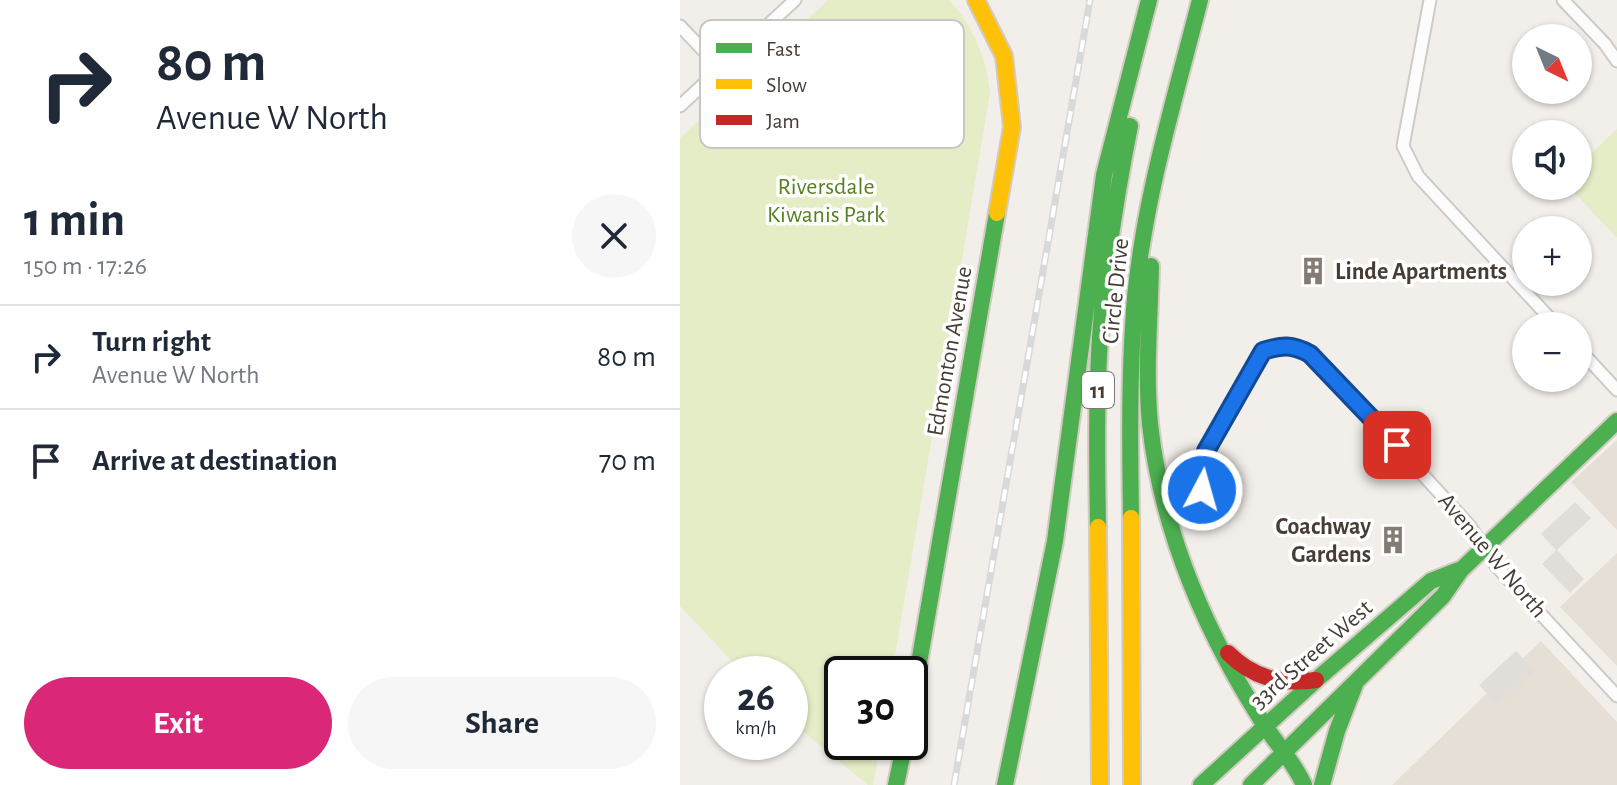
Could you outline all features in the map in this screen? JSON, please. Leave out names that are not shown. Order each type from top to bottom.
[{"type":"main road","name":"Edmonton Avenue","points":[[920,656],[1012,127],[1004,56],[976,0]]},
{"type":"main road","points":[[1005,785],[1055,541],[1104,175],[1152,0]]},
{"type":"main road","name":"Circle Drive","points":[[1100,785],[1097,407],[1101,319],[1115,199],[1152,0]]},
{"type":"main road","name":"Circle Drive","points":[[1132,785],[1130,405],[1134,308],[1152,190],[1200,0]]},
{"type":"main road","points":[[1152,190],[1148,390],[1162,498],[1171,533],[1209,627],[1265,726],[1299,772],[1304,785]]},
{"type":"main road","name":"33rd Street West","points":[[1251,785],[1443,596],[1461,570],[1617,421]]},
{"type":"main road","name":"33rd Street West","points":[[1201,785],[1431,581],[1461,570]]},
{"type":"main road","points":[[1209,627],[1231,657],[1251,672],[1286,683],[1316,680]]},
{"type":"main road","points":[[1322,785],[1337,731],[1356,682]]},
{"type":"main road","points":[[896,785],[901,760]]},
{"type":"street","points":[[774,20],[795,0]]},
{"type":"street","points":[[1430,0],[1403,146],[1418,176],[1544,312]]},
{"type":"street","points":[[1563,0],[1617,61]]},
{"type":"street","points":[[680,26],[700,47]]},
{"type":"street","points":[[680,106],[700,88]]},
{"type":"street","name":"Avenue W North","points":[[1202,490],[1201,474],[1206,451],[1263,351],[1288,345],[1310,354],[1469,525],[1497,567],[1617,696]]},
{"type":"street","points":[[1592,363],[1617,390]]},
{"type":"shaded area","points":[[1617,440],[1617,530],[1571,482]]},
{"type":"shaded area","points":[[1575,502],[1591,518],[1557,550],[1584,579],[1570,593],[1542,564],[1556,550],[1541,534]]},
{"type":"shaded area","points":[[1617,553],[1617,666],[1560,607]]},
{"type":"shaded area","points":[[1541,641],[1617,722],[1617,785],[1392,785]]},
{"type":"shaded area","points":[[1516,651],[1535,670],[1498,705],[1479,685]]},
{"type":"green space","name":"Riversdale Kiwanis Park","points":[[828,0],[949,0],[965,20],[977,43],[986,68],[990,93],[895,656],[824,656],[824,749],[808,736],[808,656],[727,656],[680,606],[680,138],[700,119],[700,148],[964,148],[964,20],[807,20]]},
{"type":"green space","points":[[1617,129],[1617,238],[1581,200],[1592,200],[1592,153]]},
{"type":"green space","name":"Riversdale Kiwanis Park","points":[[838,760],[878,760],[873,785],[868,785]]},
{"type":"railway","points":[[954,785],[1090,0]]},
{"type":"traffic: fast","points":[[1005,785],[1055,541],[1104,175],[1149,0]]},
{"type":"traffic: fast","points":[[1131,518],[1131,362],[1138,271],[1160,154],[1200,0]]},
{"type":"traffic: fast","points":[[1098,527],[1100,337],[1112,231],[1130,126]]},
{"type":"traffic: fast","points":[[920,656],[997,213]]},
{"type":"traffic: fast","points":[[1151,266],[1150,424],[1168,516],[1188,576],[1213,633],[1251,704],[1304,785]]},
{"type":"traffic: fast","points":[[1251,785],[1443,596],[1461,570],[1617,421]]},
{"type":"traffic: fast","points":[[1201,785],[1431,581],[1459,570]]},
{"type":"traffic: fast","points":[[1322,785],[1337,731],[1356,682]]},
{"type":"traffic: fast","points":[[896,785],[901,760]]},
{"type":"traffic: slow","points":[[976,0],[1004,56],[1012,127],[997,213]]},
{"type":"traffic: slow","points":[[1131,518],[1132,785]]},
{"type":"traffic: slow","points":[[1098,527],[1100,785]]},
{"type":"traffic: jam","points":[[1228,653],[1247,668],[1268,678],[1316,680]]},
{"type":"place","name":"Linde Apartments","points":[[1313,271]]},
{"type":"place","name":"Coachway Gardens","points":[[1393,540]]},
{"type":"route","points":[[1202,490],[1202,462],[1206,451],[1263,351],[1283,345],[1310,354],[1397,445]]}]
